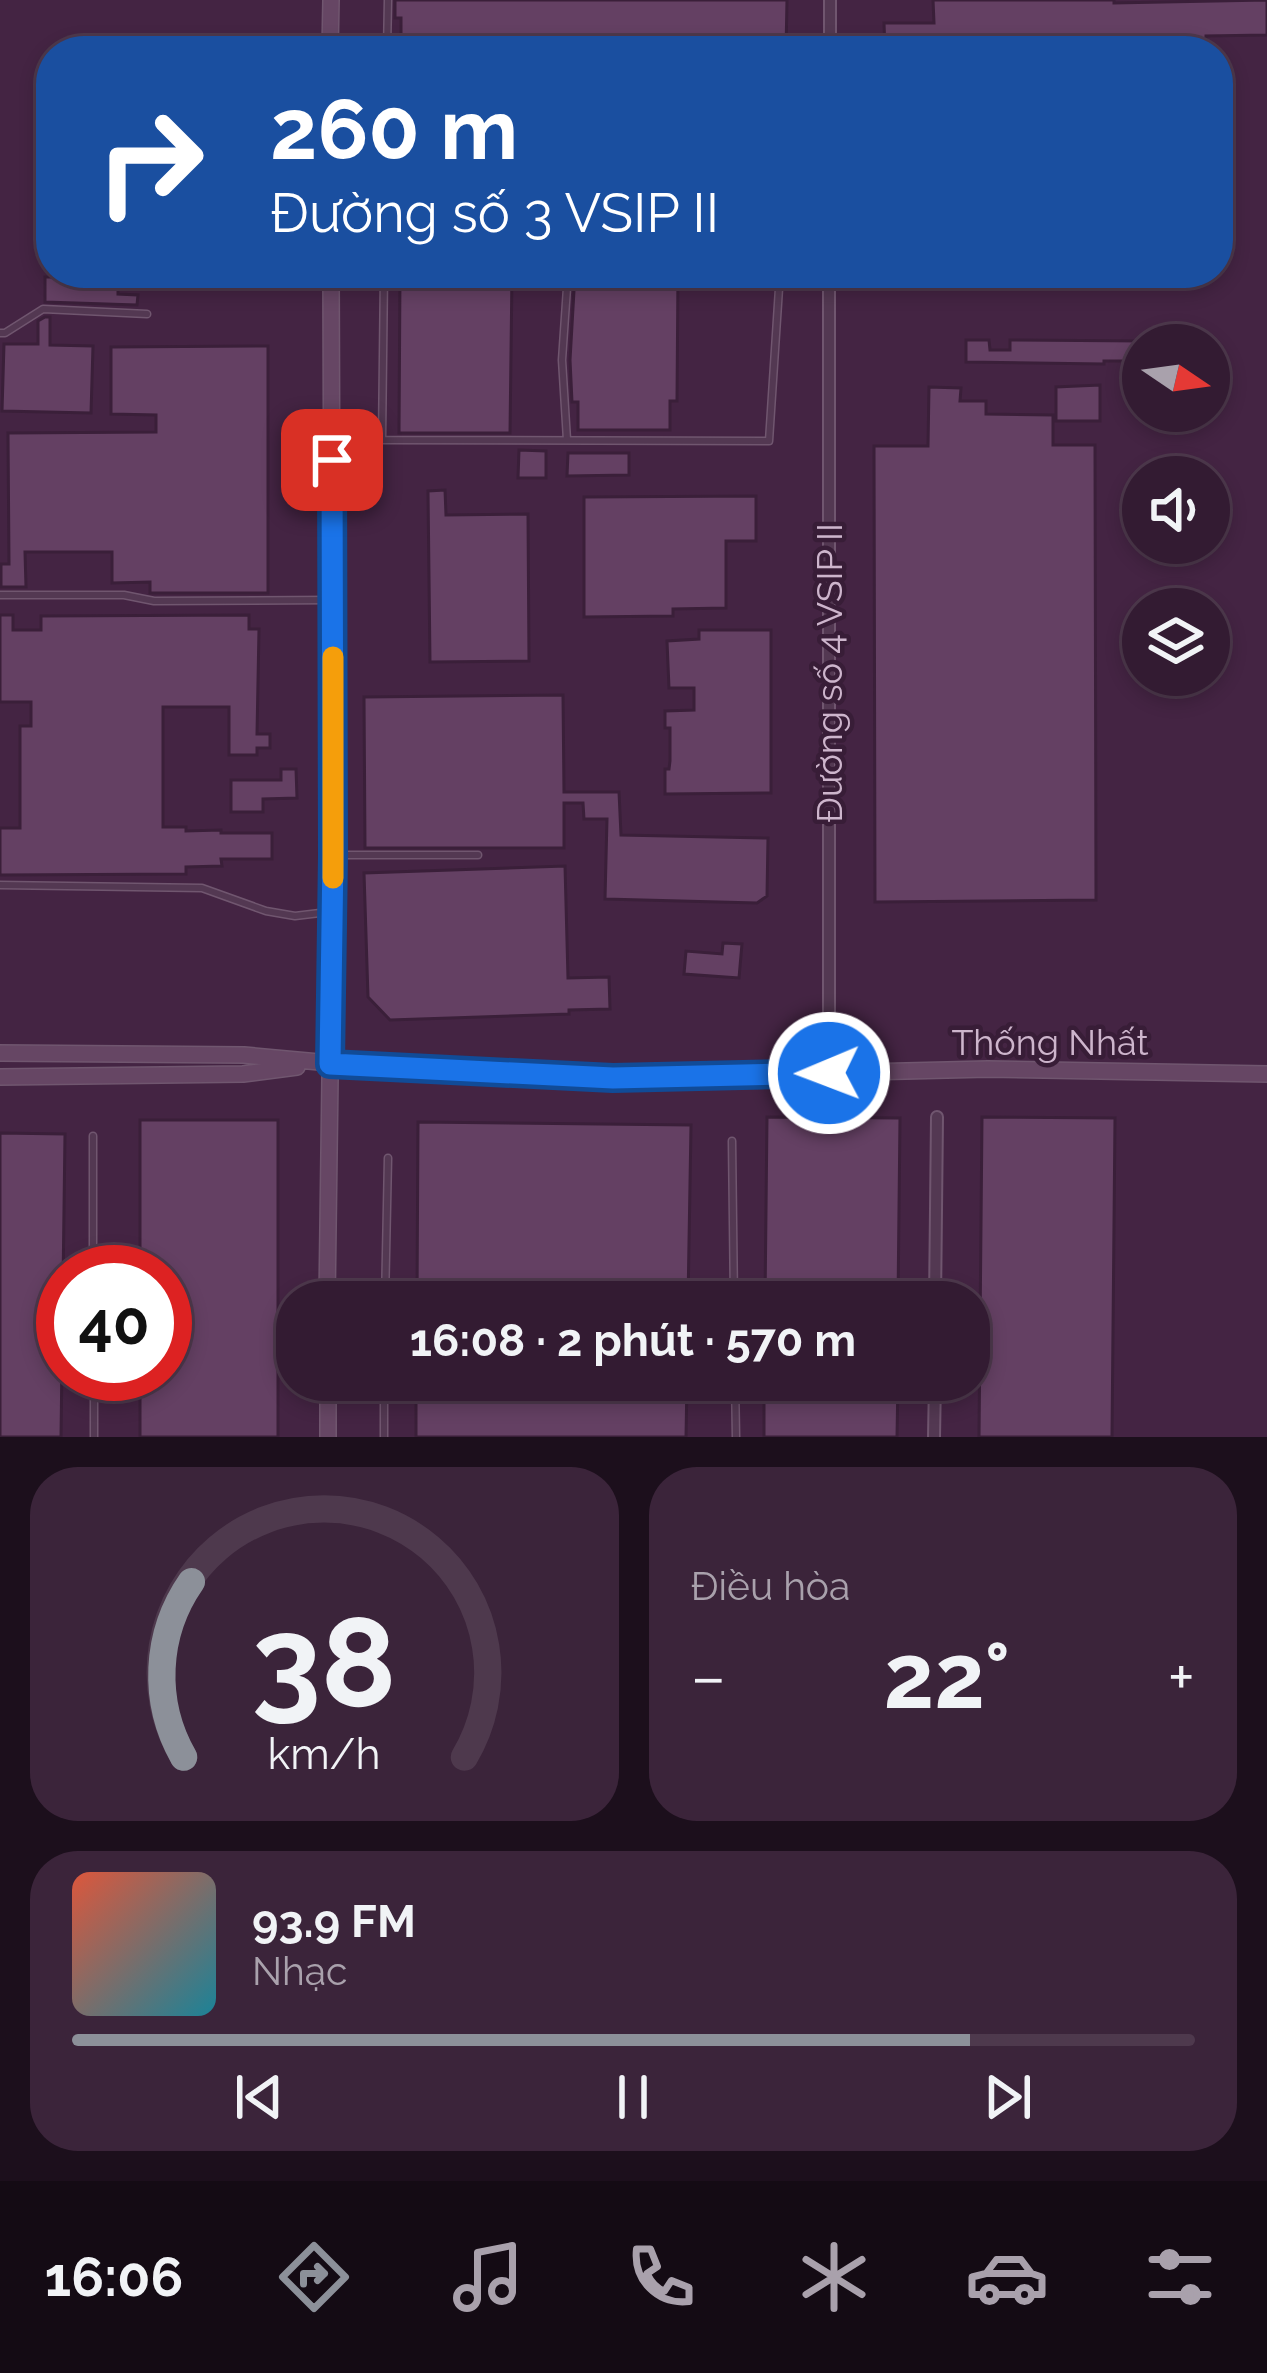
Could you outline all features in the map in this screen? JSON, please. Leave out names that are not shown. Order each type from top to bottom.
[{"type":"street","points":[[330,36],[331,0]]},
{"type":"street","points":[[830,0],[830,36]]},
{"type":"street","points":[[328,1281],[331,288]]},
{"type":"street","name":"Đường số 4 VSIP II","points":[[829,1073],[830,288]]},
{"type":"street","name":"Thống Nhất","points":[[0,1053],[244,1055],[330,1064],[613,1078],[988,1070],[1267,1074]]},
{"type":"street","name":"Thống Nhất","points":[[0,1077],[243,1074],[330,1064]]},
{"type":"street","points":[[935,1281],[937,1117]]},
{"type":"street","points":[[328,1401],[328,1437]]},
{"type":"street","points":[[934,1437],[935,1401]]},
{"type":"lane","points":[[387,36],[388,0]]},
{"type":"lane","points":[[384,288],[382,440],[769,441],[779,288]]},
{"type":"lane","points":[[567,288],[562,360],[567,440]]},
{"type":"lane","points":[[0,333],[43,309],[147,314]]},
{"type":"lane","points":[[0,595],[124,595],[154,601],[332,600]]},
{"type":"lane","points":[[333,855],[478,855]]},
{"type":"lane","points":[[0,885],[202,888],[266,911],[295,916],[331,912]]},
{"type":"lane","points":[[93,1136],[93,1245]]},
{"type":"lane","points":[[732,1141],[734,1281]]},
{"type":"lane","points":[[385,1281],[388,1158]]},
{"type":"lane","points":[[94,1401],[94,1437]]},
{"type":"lane","points":[[384,1401],[384,1437]]},
{"type":"lane","points":[[735,1401],[736,1437]]},
{"type":"building","points":[[395,0],[787,0],[786,36],[401,36],[401,18],[395,18]]},
{"type":"building","points":[[933,0],[1267,0],[1267,35],[884,36],[884,23],[934,23]]},
{"type":"building","points":[[45,288],[118,288],[118,294],[138,295],[137,305],[45,302]]},
{"type":"building","points":[[400,288],[512,288],[510,433],[399,433]]},
{"type":"building","points":[[574,288],[678,288],[677,401],[670,401],[670,430],[578,430],[570,360]]},
{"type":"building","points":[[50,317],[50,345],[93,346],[91,413],[2,411],[4,344],[38,344],[38,321]]},
{"type":"building","points":[[966,340],[989,340],[990,350],[1010,350],[1010,340],[1122,341],[1122,361],[1104,364],[966,362]]},
{"type":"building","points":[[268,346],[268,593],[150,593],[150,582],[112,583],[112,552],[25,552],[26,587],[1,587],[1,564],[9,564],[8,433],[156,432],[156,415],[111,414],[111,347]]},
{"type":"building","points":[[1100,385],[1100,421],[1056,421],[1056,387]]},
{"type":"building","points":[[929,387],[961,388],[960,401],[986,401],[986,414],[1053,415],[1053,445],[1095,445],[1096,900],[875,902],[874,446],[928,446]]},
{"type":"building","points":[[519,450],[546,451],[546,478],[518,478]]},
{"type":"building","points":[[568,453],[629,453],[629,475],[567,476]]},
{"type":"building","points":[[445,490],[446,515],[528,514],[529,661],[430,662],[428,491]]},
{"type":"building","points":[[756,496],[756,541],[726,541],[726,608],[673,609],[673,616],[584,617],[584,497]]},
{"type":"building","points":[[0,615],[13,615],[13,630],[41,630],[41,616],[249,615],[249,629],[259,629],[257,734],[270,734],[270,748],[257,748],[257,755],[229,755],[229,707],[163,707],[163,827],[272,833],[272,859],[221,859],[222,866],[186,867],[186,874],[0,875],[0,828],[20,828],[20,726],[31,726],[31,702],[0,702]]},
{"type":"building","points":[[699,630],[771,630],[771,793],[665,794],[670,728],[665,728],[665,711],[694,710],[694,688],[669,688],[667,641],[699,639]]},
{"type":"building","points":[[563,695],[564,792],[619,792],[621,835],[768,838],[767,896],[757,903],[605,899],[607,819],[584,819],[583,803],[564,803],[564,848],[365,848],[364,697]]},
{"type":"building","points":[[281,769],[296,769],[297,798],[263,799],[263,812],[231,812],[231,780],[281,780]]},
{"type":"building","points":[[565,866],[568,978],[609,977],[610,1009],[390,1020],[368,997],[364,873]]},
{"type":"building","points":[[723,943],[742,944],[739,978],[684,974],[686,951],[722,954]]},
{"type":"building","points":[[767,1117],[900,1118],[898,1281],[765,1281]]},
{"type":"building","points":[[982,1117],[1115,1118],[1112,1437],[979,1437],[979,1401],[990,1401],[990,1281],[980,1281]]},
{"type":"building","points":[[140,1120],[278,1120],[278,1437],[140,1437],[140,1401],[192,1401],[192,1245],[140,1245]]},
{"type":"building","points":[[418,1122],[691,1125],[688,1281],[417,1281]]},
{"type":"building","points":[[0,1133],[65,1134],[64,1245],[36,1245],[36,1401],[61,1401],[61,1437],[0,1437]]},
{"type":"building","points":[[416,1401],[687,1401],[686,1437],[416,1437]]},
{"type":"building","points":[[764,1401],[898,1401],[897,1437],[764,1437]]},
{"type":"slow traffic","points":[[333,657],[333,878]]},
{"type":"route","points":[[332,460],[330,1064],[613,1078],[829,1073]]}]
